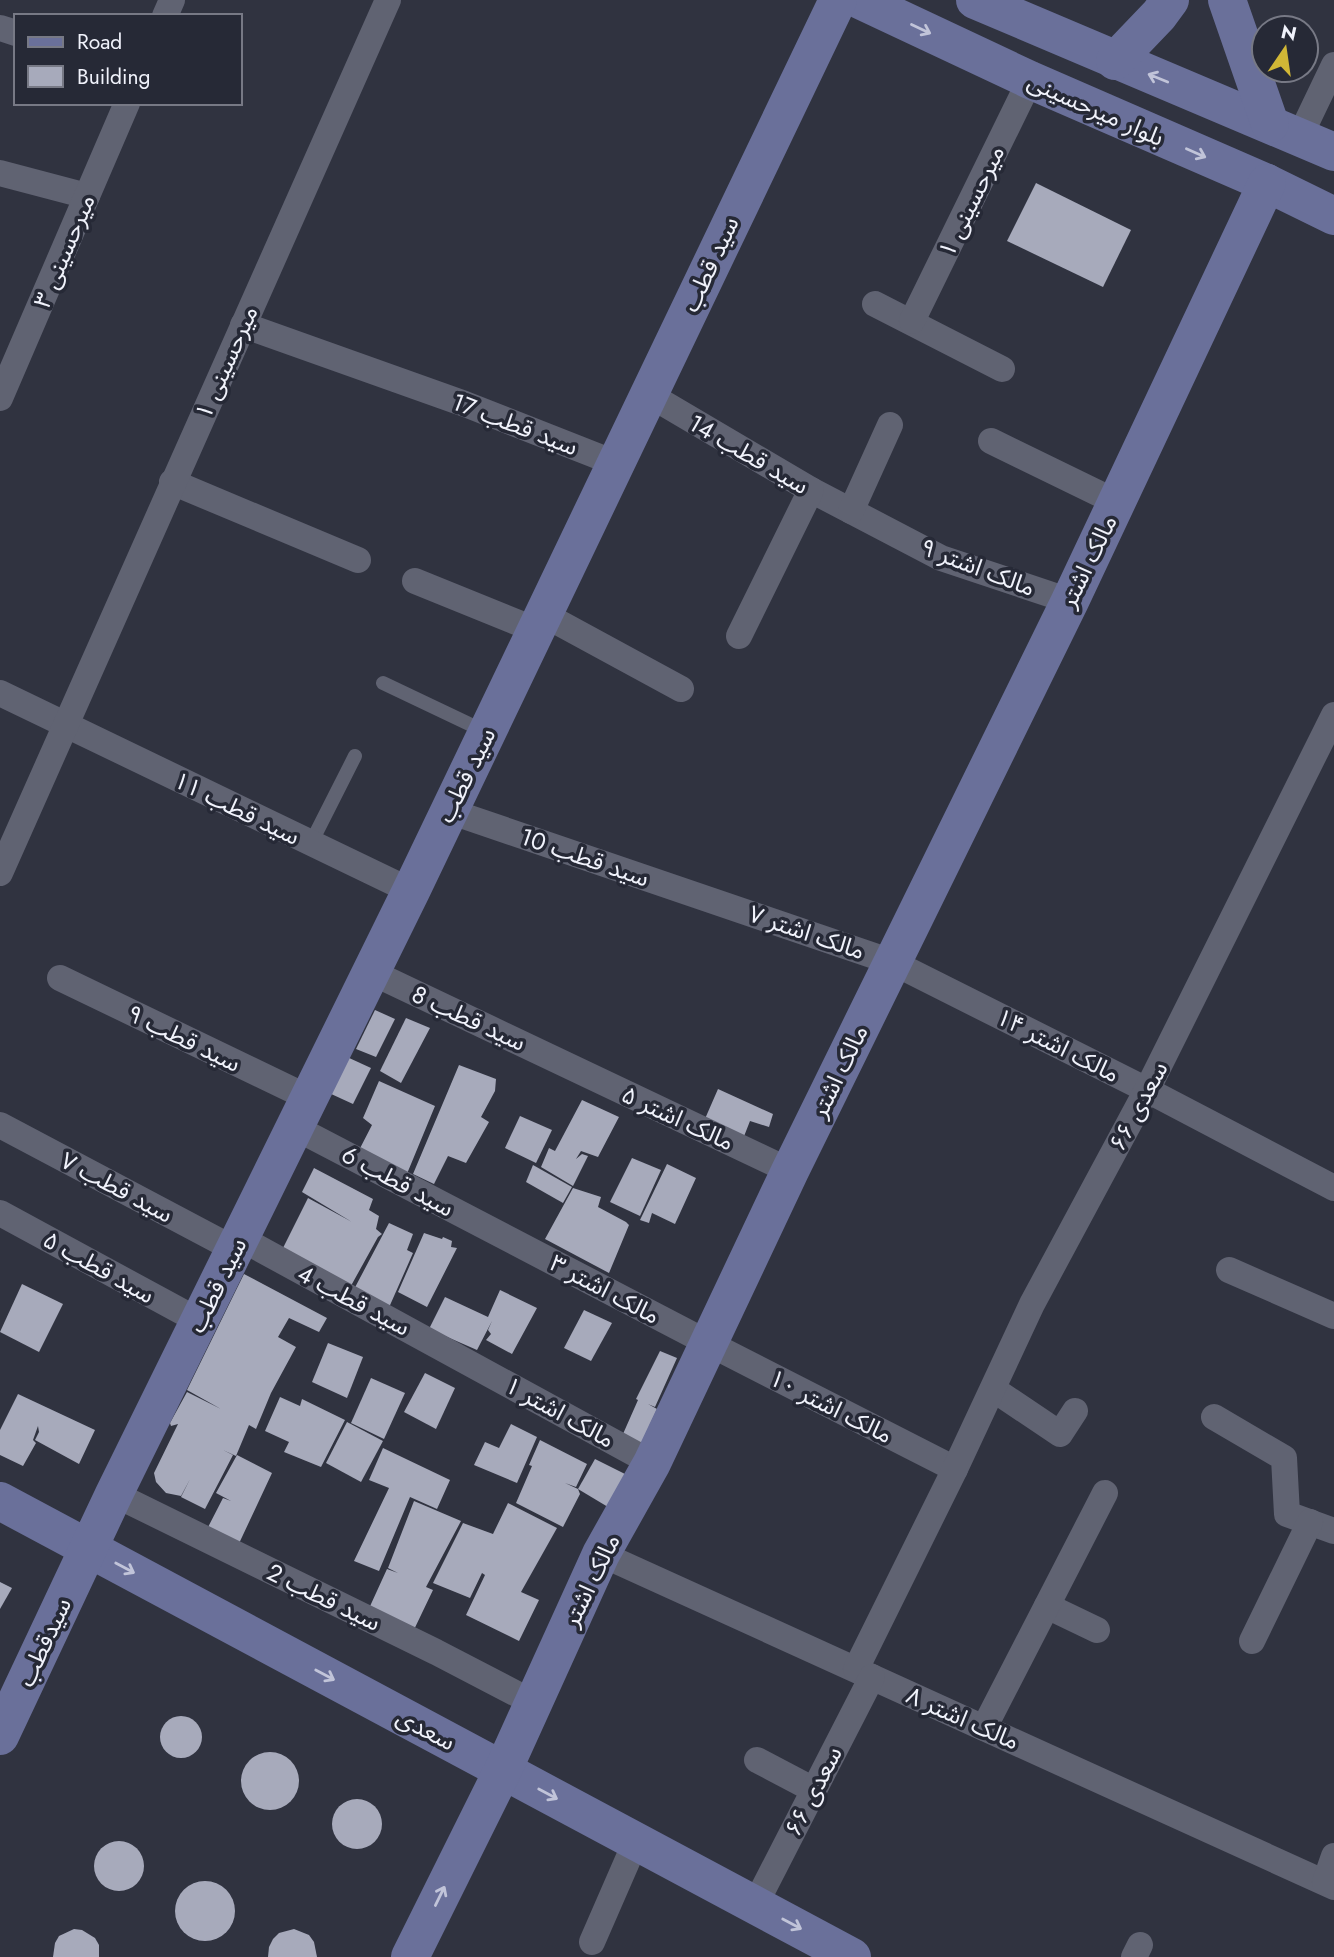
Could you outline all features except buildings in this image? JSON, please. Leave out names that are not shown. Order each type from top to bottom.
[{"type":"street","name":"میرحسینی ۱","points":[[0,873],[6,844],[64,725],[388,0]]},
{"type":"street","name":"سید قطب","points":[[88,1548],[411,891],[838,0]]},
{"type":"street","name":"بلوار میرحسینی","points":[[860,0],[1030,80],[1267,183],[1324,211]]},
{"type":"street","name":"بلوار میرحسینی","points":[[975,0],[1301,137]]},
{"type":"street","points":[[1115,61],[1170,0]]},
{"type":"street","points":[[1227,0],[1301,137]]},
{"type":"street","points":[[1301,137],[1334,65]]},
{"type":"street","name":"میرحسینی ۱","points":[[912,321],[1030,80]]},
{"type":"street","name":"میرحسینی ۳","points":[[0,398],[126,105]]},
{"type":"street","points":[[0,173],[87,196]]},
{"type":"street","name":"مالک اشتر","points":[[410,1957],[503,1770],[601,1554],[652,1463],[790,1171],[1070,601],[1267,183]]},
{"type":"street","points":[[1324,211],[1334,246]]},
{"type":"street","points":[[875,303],[1002,369]]},
{"type":"street","name":"سید قطب 17","points":[[243,325],[414,386],[615,463]]},
{"type":"street","name":"سید قطب 14","points":[[648,394],[851,511]]},
{"type":"street","points":[[851,511],[890,425]]},
{"type":"street","points":[[992,441],[1116,502]]},
{"type":"street","points":[[172,482],[358,560]]},
{"type":"street","points":[[739,636],[811,490]]},
{"type":"street","name":"مالک اشتر ۹","points":[[851,511],[941,558],[1070,601]]},
{"type":"street","points":[[415,581],[539,622],[681,690]]},
{"type":"street","name":"سید قطب ۱۱","points":[[0,693],[411,891]]},
{"type":"street","name":"سعدی ۶۶","points":[[755,1905],[814,1790],[955,1468],[1032,1304],[1147,1090],[1334,715]]},
{"type":"street","name":"سید قطب 10","points":[[449,811],[722,903]]},
{"type":"street","name":"مالک اشتر ۷","points":[[722,903],[892,962]]},
{"type":"street","name":"مالک اشتر ۱۴","points":[[892,962],[1147,1090],[1334,1188]]},
{"type":"street","name":"سید قطب 8","points":[[371,972],[566,1065]]},
{"type":"street","name":"سید قطب ۹","points":[[60,978],[302,1113]]},
{"type":"street","name":"مالک اشتر ۵","points":[[566,1065],[790,1171]]},
{"type":"street","name":"سید قطب 6","points":[[302,1113],[501,1235]]},
{"type":"street","name":"سید قطب ۷","points":[[0,1125],[237,1244]]},
{"type":"street","name":"سید قطب ۵","points":[[0,1213],[199,1321]]},
{"type":"street","name":"مالک اشتر ۳","points":[[501,1235],[708,1343]]},
{"type":"street","name":"سید قطب 4","points":[[237,1244],[468,1362]]},
{"type":"street","points":[[1229,1270],[1334,1316]]},
{"type":"street","name":"مالک اشتر ۱۰","points":[[708,1343],[955,1468]]},
{"type":"street","name":"مالک اشتر ۱","points":[[468,1362],[652,1463]]},
{"type":"street","points":[[993,1389],[1060,1434],[1075,1411]]},
{"type":"street","points":[[1214,1417],[1284,1458],[1287,1514],[1334,1531]]},
{"type":"street","points":[[984,1728],[1105,1493]]},
{"type":"street","name":"سید قطب 2","points":[[114,1494],[534,1703]]},
{"type":"street","name":"سعدی","points":[[0,1501],[852,1957]]},
{"type":"street","points":[[1252,1641],[1310,1522]]},
{"type":"street","name":"سیدقطب","points":[[0,1736],[88,1548]]},
{"type":"street","name":"مالک اشتر ۸","points":[[601,1554],[1329,1885]]},
{"type":"street","points":[[1047,1606],[1097,1630]]},
{"type":"street","points":[[757,1760],[814,1790]]},
{"type":"street","points":[[592,1942],[636,1841]]},
{"type":"street","points":[[1329,1885],[1334,1856]]},
{"type":"lane","points":[[383,683],[487,732]]},
{"type":"lane","points":[[311,843],[355,756]]}]
